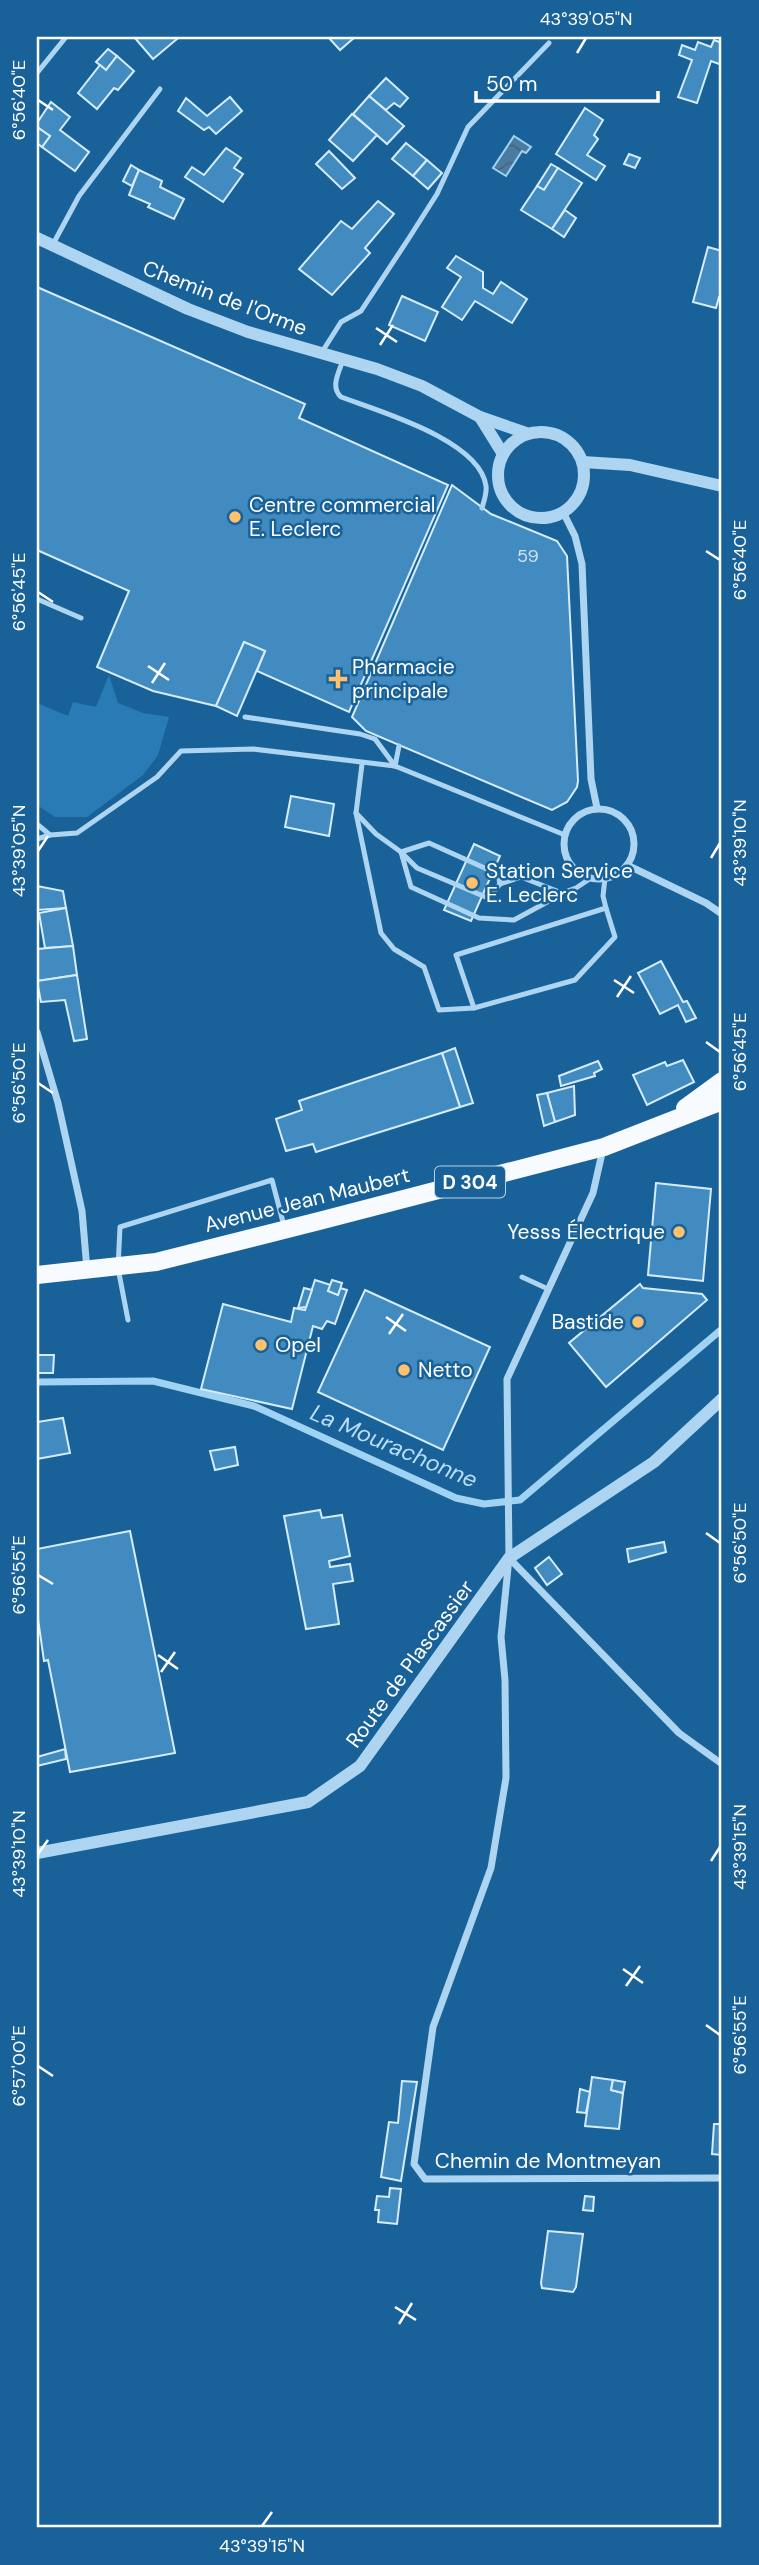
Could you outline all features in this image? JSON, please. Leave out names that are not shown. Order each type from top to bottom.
[{"type":"main road","name":"Avenue Jean Maubert","points":[[665,1122],[722,1081]]},
{"type":"main road","name":"Avenue Jean Maubert","points":[[37,1275],[156,1262],[604,1147],[722,1101]]},
{"type":"street","name":"Chemin de l'Orme","points":[[37,238],[188,309],[248,332],[377,369],[422,386],[480,417],[526,433]]},
{"type":"street","points":[[480,417],[503,454]]},
{"type":"street","points":[[551,432],[565,439],[576,449],[583,462],[581,491],[574,503],[563,512],[550,517],[536,518],[522,514],[510,506],[502,495],[498,481],[498,467],[503,454],[512,442],[526,433],[551,432]]},
{"type":"street","points":[[583,462],[630,465],[722,486]]},
{"type":"street","points":[[563,512],[575,536],[582,564],[591,779],[597,808]]},
{"type":"street","points":[[597,808],[620,815],[634,836],[634,847],[627,865],[617,874],[605,878],[591,878],[572,867],[564,847],[565,835],[576,817],[597,808]]},
{"type":"street","points":[[627,865],[706,903],[722,914]]},
{"type":"street","points":[[37,1032],[58,1103],[82,1211],[88,1271]]},
{"type":"street","points":[[604,1147],[593,1193],[507,1379],[509,1558],[679,1733],[722,1765]]},
{"type":"street","name":"Route de Plascassier","points":[[37,1853],[308,1802],[360,1766],[509,1558],[654,1462],[722,1399]]},
{"type":"street","name":"Chemin de Montmeyan","points":[[509,1558],[501,1637],[505,1680],[506,1778],[491,1868],[433,2027],[414,2164],[425,2179],[722,2178]]},
{"type":"lane","points":[[37,73],[66,37]]},
{"type":"lane","points":[[321,354],[341,322],[361,311],[410,238],[437,194],[468,127],[549,43]]},
{"type":"lane","points":[[52,246],[79,196],[160,89]]},
{"type":"lane","points":[[343,360],[334,387],[336,393],[403,419],[470,457],[486,485],[482,508]]},
{"type":"lane","points":[[37,599],[81,618]]},
{"type":"lane","points":[[245,716],[360,734],[375,739],[395,766]]},
{"type":"lane","points":[[395,766],[399,746]]},
{"type":"lane","points":[[37,839],[77,833],[157,777],[181,751],[253,749],[395,766],[565,835]]},
{"type":"lane","points":[[362,764],[356,813],[381,933],[394,949],[424,967],[439,1010],[474,1008],[575,980],[615,937],[603,896],[605,878]]},
{"type":"lane","points":[[356,813],[376,834],[418,868],[488,898],[500,884],[521,877],[562,893]]},
{"type":"lane","points":[[37,824],[51,835]]},
{"type":"lane","points":[[401,852],[429,843],[498,874],[500,884]]},
{"type":"lane","points":[[401,852],[411,887],[479,918],[514,920],[591,878]]},
{"type":"lane","points":[[474,1008],[456,955],[606,908]]},
{"type":"lane","points":[[128,1320],[118,1268],[120,1227],[272,1180],[285,1229]]},
{"type":"lane","points":[[522,1277],[548,1289]]},
{"type":"shaded area","points":[[109,675],[118,703],[143,713],[169,717],[158,755],[143,775],[87,817],[55,817],[37,805],[37,703],[68,716],[73,702],[96,707]]},
{"type":"water","points":[[514,136],[531,147],[526,153],[522,151],[506,176],[493,168]]},
{"type":"building","points":[[134,37],[175,37],[177,39],[153,59]]},
{"type":"building","points":[[328,37],[355,37],[340,50]]},
{"type":"building","points":[[714,40],[722,43],[722,65],[711,61],[697,103],[678,97],[692,60],[679,55],[682,45],[695,50],[698,42],[711,47]]},
{"type":"building","points":[[108,49],[117,56],[106,70],[96,62]]},
{"type":"building","points":[[117,56],[134,71],[118,90],[114,88],[97,109],[78,93],[100,65],[106,70]]},
{"type":"building","points":[[386,78],[408,98],[400,107],[394,103],[386,110],[369,96]]},
{"type":"building","points":[[369,96],[404,126],[387,144],[353,114]]},
{"type":"building","points":[[230,97],[242,111],[216,134],[209,127],[204,130],[178,111],[186,98],[207,116]]},
{"type":"building","points":[[51,102],[70,117],[60,130],[89,152],[75,171],[42,147],[50,136],[37,127],[37,123]]},
{"type":"building","points":[[585,108],[603,120],[594,135],[598,139],[587,155],[605,166],[596,180],[556,154]]},
{"type":"building","points":[[352,114],[377,135],[353,161],[329,140]]},
{"type":"building","points":[[37,127],[50,136],[42,147],[37,143]]},
{"type":"building","points":[[406,143],[427,160],[413,176],[392,159]]},
{"type":"building","points":[[226,148],[241,158],[234,168],[243,174],[223,202],[185,177],[192,167],[204,175]]},
{"type":"building","points":[[329,151],[355,178],[342,189],[316,164]]},
{"type":"building","points":[[629,154],[640,158],[635,168],[624,164]]},
{"type":"building","points":[[427,160],[442,173],[428,189],[413,176]]},
{"type":"building","points":[[551,164],[558,168],[544,190],[537,186]]},
{"type":"building","points":[[131,165],[139,170],[132,186],[123,181]]},
{"type":"building","points":[[558,168],[582,183],[552,229],[521,210],[537,186],[544,190]]},
{"type":"building","points":[[139,170],[162,181],[160,187],[184,199],[174,219],[129,195]]},
{"type":"building","points":[[378,201],[394,214],[365,248],[370,253],[332,295],[299,269],[341,221],[352,229]]},
{"type":"building","points":[[565,210],[576,218],[564,237],[552,229]]},
{"type":"building","points":[[708,247],[722,251],[722,298],[719,297],[716,308],[693,302]]},
{"type":"building","points":[[456,256],[483,272],[483,288],[493,294],[501,282],[527,299],[512,323],[475,301],[462,320],[442,307],[461,277],[447,268]]},
{"type":"building","name":"Centre commercial E. Leclerc","points":[[37,287],[305,404],[299,418],[448,485],[349,712],[257,671],[265,651],[244,642],[216,706],[153,691],[97,667],[129,591],[37,550]]},
{"type":"building","points":[[402,296],[438,312],[425,341],[389,325]]},
{"type":"building","points":[[452,485],[491,514],[557,541],[567,556],[578,781],[567,802],[552,810],[366,731],[352,717]]},
{"type":"building","points":[[244,642],[265,651],[237,716],[216,706]]},
{"type":"building","points":[[291,796],[334,804],[329,836],[285,827]]},
{"type":"building","name":"Station Service E. Leclerc","points":[[474,844],[500,856],[471,921],[444,910]]},
{"type":"building","points":[[37,886],[63,891],[66,908],[37,910]]},
{"type":"building","points":[[66,908],[73,946],[45,948],[39,913]]},
{"type":"building","points":[[73,946],[77,975],[37,981],[37,949]]},
{"type":"building","points":[[661,961],[683,1002],[687,1001],[696,1018],[686,1022],[678,1005],[660,1014],[638,973]]},
{"type":"building","points":[[77,975],[87,1039],[74,1041],[65,1000],[41,1002],[37,981]]},
{"type":"building","points":[[455,1048],[473,1103],[460,1107],[442,1053]]},
{"type":"building","points":[[442,1053],[460,1107],[316,1152],[313,1144],[286,1151],[276,1119],[302,1110],[299,1101]]},
{"type":"building","points":[[683,1060],[694,1082],[647,1105],[633,1075],[665,1062],[667,1066]]},
{"type":"building","points":[[598,1061],[602,1069],[594,1073],[595,1076],[561,1086],[559,1076]]},
{"type":"building","points":[[574,1086],[575,1115],[555,1122],[547,1093]]},
{"type":"building","points":[[547,1093],[555,1122],[544,1126],[537,1095]]},
{"type":"building","name":"Yesss Électrique","points":[[656,1183],[711,1189],[703,1281],[648,1275]]},
{"type":"building","name":"Opel","points":[[315,1280],[331,1285],[328,1291],[338,1295],[340,1288],[347,1290],[335,1324],[327,1321],[322,1329],[313,1326],[292,1409],[201,1389],[223,1304],[291,1322],[294,1308],[305,1310]]},
{"type":"building","points":[[332,1280],[342,1283],[338,1295],[328,1291]]},
{"type":"building","name":"Bastide","points":[[640,1284],[643,1288],[702,1294],[707,1300],[606,1387],[569,1343]]},
{"type":"building","points":[[304,1288],[312,1290],[306,1307],[298,1308]]},
{"type":"building","name":"Netto","points":[[365,1290],[490,1347],[443,1450],[318,1392]]},
{"type":"building","points":[[37,1355],[54,1355],[53,1373],[37,1373]]},
{"type":"building","points":[[63,1418],[70,1453],[37,1459],[37,1422]]},
{"type":"building","points":[[235,1447],[238,1465],[215,1470],[210,1451]]},
{"type":"building","points":[[320,1510],[322,1518],[342,1515],[350,1556],[329,1561],[330,1567],[350,1564],[353,1581],[333,1584],[339,1624],[306,1629],[284,1516]]},
{"type":"building","points":[[130,1531],[175,1753],[70,1772],[48,1660],[44,1661],[37,1612],[37,1549]]},
{"type":"building","points":[[664,1542],[666,1552],[629,1562],[627,1549]]},
{"type":"building","points":[[549,1557],[562,1574],[547,1585],[535,1568]]},
{"type":"building","points":[[65,1749],[66,1759],[37,1766],[37,1757]]},
{"type":"building","points":[[592,2077],[613,2080],[611,2090],[623,2093],[619,2129],[585,2126]]},
{"type":"building","points":[[613,2080],[625,2082],[623,2093],[611,2090]]},
{"type":"building","points":[[402,2081],[417,2082],[401,2181],[381,2177],[389,2122],[398,2123]]},
{"type":"building","points":[[580,2089],[590,2092],[586,2113],[577,2112]]},
{"type":"building","points":[[714,2124],[722,2124],[722,2155],[712,2154]]},
{"type":"building","points":[[390,2188],[401,2189],[397,2224],[378,2222],[379,2210],[375,2210],[377,2196],[389,2197]]},
{"type":"building","points":[[585,2196],[594,2197],[593,2211],[583,2210]]},
{"type":"building","points":[[548,2231],[583,2234],[576,2287],[573,2292],[542,2288]]},
{"type":"waterway","name":"La Mourachonne","points":[[37,1382],[153,1381],[254,1406],[456,1498],[484,1504],[520,1500],[722,1329]]},
{"type":"place","name":"Centre commercial E. Leclerc","points":[[235,517]]},
{"type":"place","name":"Pharmacie principale","points":[[338,679]]},
{"type":"place","name":"Station Service E. Leclerc","points":[[472,883]]},
{"type":"place","name":"Yesss Électrique","points":[[679,1232]]},
{"type":"place","name":"Bastide","points":[[638,1322]]},
{"type":"place","name":"Opel","points":[[261,1345]]},
{"type":"place","name":"Netto","points":[[404,1370]]}]
